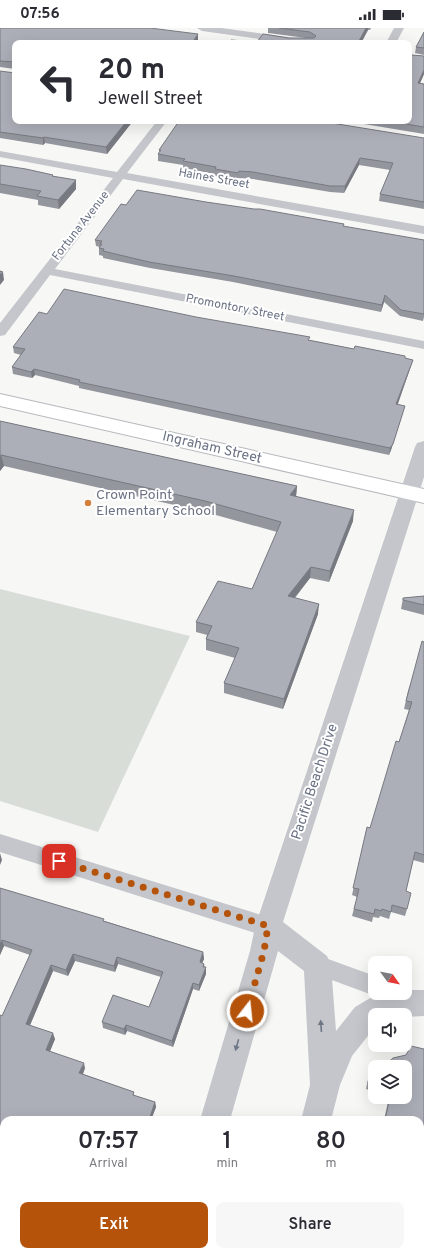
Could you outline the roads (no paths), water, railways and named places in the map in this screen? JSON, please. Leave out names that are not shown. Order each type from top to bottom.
[{"type":"main road","name":"Ingraham Street","points":[[0,400],[417,494]]},
{"type":"street","points":[[202,28],[288,40]]},
{"type":"street","points":[[393,40],[399,28]]},
{"type":"street","name":"Fortuna Avenue","points":[[0,332],[160,124]]},
{"type":"street","name":"Haines Street","points":[[0,154],[424,230]]},
{"type":"street","name":"Promontory Street","points":[[46,271],[424,345]]},
{"type":"street","name":"Pacific Beach Drive","points":[[216,1116],[264,951],[268,926],[417,494],[424,447]]},
{"type":"street","points":[[0,843],[268,926],[317,965],[368,983]]},
{"type":"street","points":[[317,965],[325,1085]]},
{"type":"street","points":[[412,999],[423,1003]]},
{"type":"street","points":[[317,1116],[325,1085],[342,1046],[365,1017],[387,1004],[423,1003]]},
{"type":"place","name":"Crown Point Elementary School","points":[[88,503]]}]
